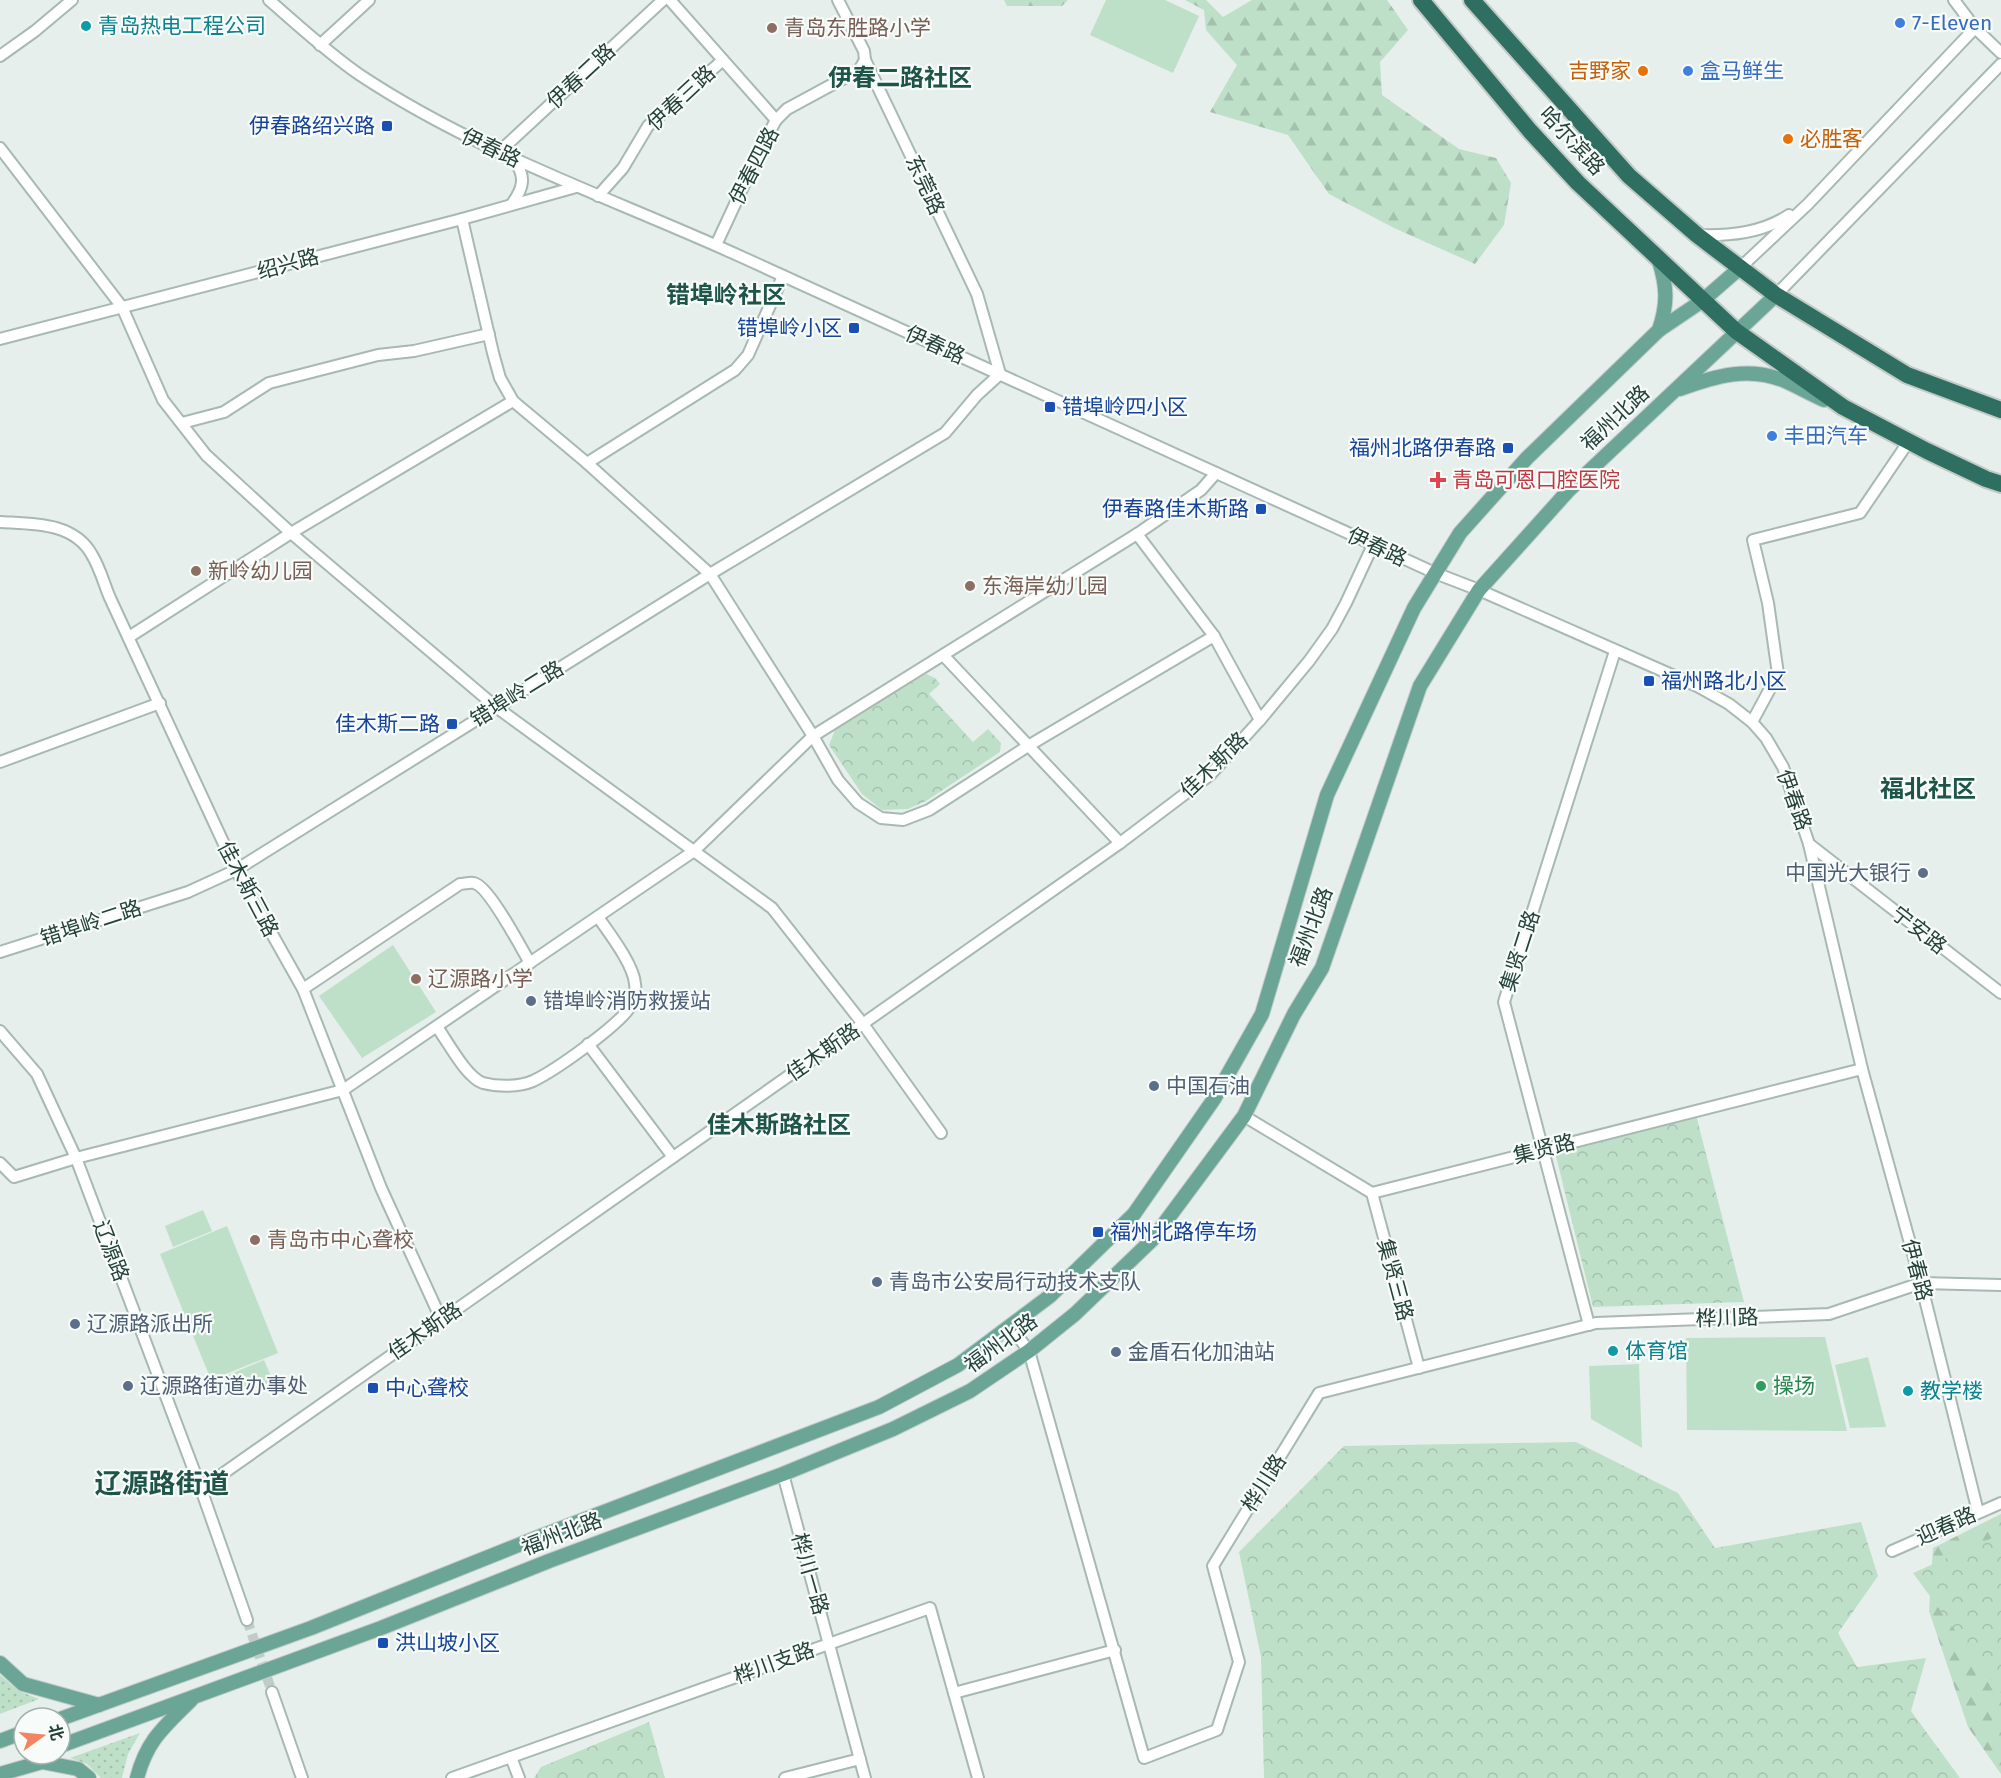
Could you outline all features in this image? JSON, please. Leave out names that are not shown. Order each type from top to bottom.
[{"type":"highway","name":"哈尔滨路","points":[[1421,0],[1578,183],[1736,331]]},
{"type":"highway","name":"哈尔滨路","points":[[1472,0],[1629,176],[1697,235],[1776,295]]},
{"type":"highway","points":[[1776,295],[1907,375],[2001,410]]},
{"type":"highway","points":[[1736,331],[1843,407],[1986,479],[2001,484]]},
{"type":"main road","points":[[1659,261],[1666,282],[1666,309],[1659,330]]},
{"type":"main road","name":"福州北路","points":[[72,1715],[311,1628],[541,1536],[879,1407],[958,1365],[1050,1296],[1134,1214],[1215,1099],[1262,1014],[1327,795],[1414,608],[1460,533],[1527,458],[1659,330],[1702,301],[1741,267]]},
{"type":"main road","name":"福州北路","points":[[72,1742],[381,1628],[549,1561],[783,1474],[893,1429],[970,1391],[1029,1351],[1075,1314],[1152,1240],[1244,1116],[1294,1014],[1322,968],[1420,686],[1479,590],[1568,490],[1776,295]]},
{"type":"main road","points":[[1675,391],[1708,378],[1750,373],[1767,375],[1785,381],[1843,407]]},
{"type":"main road","points":[[0,1663],[23,1684],[99,1705]]},
{"type":"main road","points":[[137,1778],[142,1760],[155,1735],[196,1696]]},
{"type":"main road","points":[[0,1774],[42,1762],[78,1769],[89,1778]]},
{"type":"street","points":[[0,56],[72,0]]},
{"type":"street","name":"伊春路","points":[[269,0],[320,45],[358,74],[409,106],[465,136],[576,187],[716,245],[1435,573],[1479,590],[1697,686],[1729,704],[1752,722],[1766,738],[1783,767],[1809,844],[1862,1069],[1921,1284],[1978,1512]]},
{"type":"street","points":[[320,45],[369,0]]},
{"type":"street","name":"伊春二路","points":[[499,152],[663,0]]},
{"type":"street","points":[[670,0],[777,120]]},
{"type":"street","name":"东莞路","points":[[838,0],[864,51],[865,60],[976,294],[1000,374]]},
{"type":"street","points":[[1954,0],[1975,28],[2001,53]]},
{"type":"street","points":[[1741,267],[1808,204],[1975,28]]},
{"type":"street","name":"伊春三路","points":[[598,196],[622,168],[648,126],[723,60]]},
{"type":"street","name":"伊春四路","points":[[716,245],[761,148],[777,120],[787,109],[859,70],[865,60]]},
{"type":"street","points":[[1776,295],[2001,64]]},
{"type":"street","points":[[0,148],[122,307],[163,400],[206,455],[291,533],[496,707],[772,908],[863,1024],[941,1133]]},
{"type":"street","points":[[512,204],[521,191],[522,180],[513,158]]},
{"type":"street","name":"绍兴路","points":[[0,339],[462,219],[576,187]]},
{"type":"street","points":[[1697,235],[1724,236],[1755,231],[1778,223],[1808,204]]},
{"type":"street","points":[[462,219],[500,378],[513,401],[587,463],[710,574],[813,736],[838,780],[858,804],[881,818],[903,820],[929,810],[1028,746],[1214,636]]},
{"type":"street","points":[[587,463],[735,370],[748,355],[783,276]]},
{"type":"street","points":[[182,423],[224,412],[269,383],[378,355],[414,351],[489,334]]},
{"type":"street","name":"错埠岭二路","points":[[0,952],[188,892],[236,870],[710,574],[945,433],[977,395],[1000,374]]},
{"type":"street","points":[[129,637],[291,533],[513,401]]},
{"type":"street","points":[[1752,722],[1778,674],[1768,603],[1753,540],[1860,513],[1909,441]]},
{"type":"street","points":[[0,1163],[14,1177],[76,1158],[343,1090],[694,851],[813,736],[1137,534],[1201,490],[1216,472]]},
{"type":"street","name":"佳木斯三路","points":[[0,522],[48,525],[78,536],[92,554],[236,870],[303,989],[381,1188],[441,1319]]},
{"type":"street","points":[[1137,534],[1214,636],[1260,720]]},
{"type":"street","name":"佳木斯路","points":[[201,1489],[1120,843],[1210,774],[1310,661],[1346,603],[1373,544]]},
{"type":"street","name":"集贤二路","points":[[1589,1325],[1504,1002],[1615,651]]},
{"type":"street","points":[[944,656],[1120,843]]},
{"type":"street","points":[[0,762],[160,703]]},
{"type":"street","name":"宁安路","points":[[1809,844],[2001,993]]},
{"type":"street","points":[[303,989],[437,897],[460,884],[474,883],[482,888],[492,900],[530,963]]},
{"type":"street","points":[[437,1027],[469,1072],[481,1082],[498,1085],[532,1082],[588,1044],[621,1019],[634,1002],[636,982],[626,958],[598,917]]},
{"type":"street","name":"辽源路","points":[[0,1031],[38,1074],[76,1158],[201,1489],[247,1620]]},
{"type":"street","points":[[588,1044],[673,1157]]},
{"type":"street","name":"集贤路","points":[[1372,1192],[1862,1069]]},
{"type":"street","points":[[1244,1116],[1372,1192]]},
{"type":"street","name":"集贤三路","points":[[1372,1192],[1419,1368]]},
{"type":"street","name":"桦川路","points":[[1010,1326],[1029,1351],[1144,1758],[1216,1730],[1239,1662],[1213,1566],[1319,1393],[1596,1323],[1829,1314],[1921,1284],[2001,1285]]},
{"type":"street","name":"桦川一路","points":[[783,1474],[865,1778]]},
{"type":"street","name":"迎春路","points":[[1892,1551],[2001,1503]]},
{"type":"street","name":"桦川支路","points":[[452,1778],[930,1608],[978,1778]]},
{"type":"street","points":[[954,1693],[1114,1650]]},
{"type":"street","points":[[272,1692],[303,1778]]},
{"type":"street","points":[[512,1757],[519,1778]]},
{"type":"street","points":[[785,1778],[860,1759]]},
{"type":"green space","points":[[1004,0],[1068,0],[1062,6],[1007,6]]},
{"type":"green space","points":[[1106,0],[1165,0],[1199,16],[1173,73],[1090,35]]},
{"type":"green space","points":[[1185,0],[1206,0],[1223,17],[1252,0],[1387,0],[1408,30],[1380,62],[1382,95],[1459,149],[1496,158],[1511,183],[1504,225],[1475,264],[1394,228],[1329,194],[1288,135],[1210,112],[1237,65],[1206,30],[1204,10]]},
{"type":"green space","points":[[926,674],[935,678],[940,684],[929,694],[973,742],[988,729],[1001,743],[1000,752],[926,801],[908,809],[882,810],[862,794],[829,745],[835,730]]},
{"type":"green space","points":[[393,945],[436,1012],[362,1058],[319,996]]},
{"type":"green space","points":[[1696,1115],[1744,1302],[1593,1307],[1555,1152]]},
{"type":"green space","points":[[203,1210],[212,1231],[173,1247],[165,1226]]},
{"type":"green space","points":[[227,1226],[278,1353],[211,1380],[160,1254]]},
{"type":"green space","name":"操场","points":[[1825,1337],[1847,1431],[1687,1430],[1686,1338]]},
{"type":"green space","name":"操场","points":[[1868,1357],[1886,1427],[1850,1428],[1835,1365]]},
{"type":"green space","points":[[264,1360],[273,1381],[234,1397],[226,1376]]},
{"type":"green space","points":[[1639,1364],[1642,1448],[1591,1419],[1589,1366]]},
{"type":"green space","points":[[1576,1442],[1678,1493],[1715,1548],[1861,1522],[1878,1576],[1838,1633],[1857,1667],[1926,1658],[1911,1711],[1960,1778],[1264,1778],[1261,1657],[1239,1552],[1344,1446]]},
{"type":"green space","points":[[2001,1514],[2001,1774],[1968,1727],[1929,1611],[1933,1548]]},
{"type":"green space","points":[[2001,1534],[2001,1693],[1913,1573]]},
{"type":"green space","points":[[0,1675],[19,1691],[39,1699],[21,1706],[12,1706],[12,1709],[0,1714]]},
{"type":"green space","points":[[649,1722],[665,1778],[534,1778],[541,1767]]},
{"type":"green space","points":[[140,1733],[128,1754],[122,1778],[101,1778],[87,1764],[72,1757]]},
{"type":"tunnel","points":[[247,1620],[272,1692]]},
{"type":"place","name":"7-Eleven","points":[[1900,23]]},
{"type":"place","name":"青岛热电工程公司","points":[[86,26]]},
{"type":"place","name":"青岛东胜路小学","points":[[772,28]]},
{"type":"place","name":"吉野家","points":[[1643,71]]},
{"type":"place","name":"盒马鲜生","points":[[1688,71]]},
{"type":"place","name":"伊春路绍兴路","points":[[387,126]]},
{"type":"place","name":"必胜客","points":[[1788,139]]},
{"type":"place","name":"错埠岭小区","points":[[854,328]]},
{"type":"place","name":"错埠岭四小区","points":[[1050,407]]},
{"type":"place","name":"丰田汽车","points":[[1772,436]]},
{"type":"place","name":"福州北路伊春路","points":[[1508,448]]},
{"type":"place","name":"青岛可恩口腔医院","points":[[1438,480]]},
{"type":"place","name":"伊春路佳木斯路","points":[[1261,509]]},
{"type":"place","name":"新岭幼儿园","points":[[196,571]]},
{"type":"place","name":"东海岸幼儿园","points":[[970,586]]},
{"type":"place","name":"福州路北小区","points":[[1649,681]]},
{"type":"place","name":"佳木斯二路","points":[[452,724]]},
{"type":"place","name":"中国光大银行","points":[[1923,873]]},
{"type":"place","name":"辽源路小学","points":[[416,979]]},
{"type":"place","name":"错埠岭消防救援站","points":[[531,1001]]},
{"type":"place","name":"中国石油","points":[[1154,1086]]},
{"type":"place","name":"福州北路停车场","points":[[1098,1232]]},
{"type":"place","name":"青岛市中心聋校","points":[[255,1240]]},
{"type":"place","name":"青岛市公安局行动技术支队","points":[[877,1282]]},
{"type":"place","name":"辽源路派出所","points":[[75,1324]]},
{"type":"place","name":"体育馆","points":[[1613,1351]]},
{"type":"place","name":"金盾石化加油站","points":[[1116,1352]]},
{"type":"place","name":"辽源路街道办事处","points":[[128,1386]]},
{"type":"place","name":"操场","points":[[1761,1386]]},
{"type":"place","name":"中心聋校","points":[[373,1388]]},
{"type":"place","name":"教学楼","points":[[1908,1391]]},
{"type":"place","name":"洪山坡小区","points":[[383,1643]]},
{"type":"district","name":"伊春二路社区","points":[[900,78]]},
{"type":"district","name":"错埠岭社区","points":[[726,295]]},
{"type":"district","name":"福北社区","points":[[1928,789]]},
{"type":"district","name":"佳木斯路社区","points":[[779,1125]]},
{"type":"district","name":"辽源路街道","points":[[162,1484]]}]
